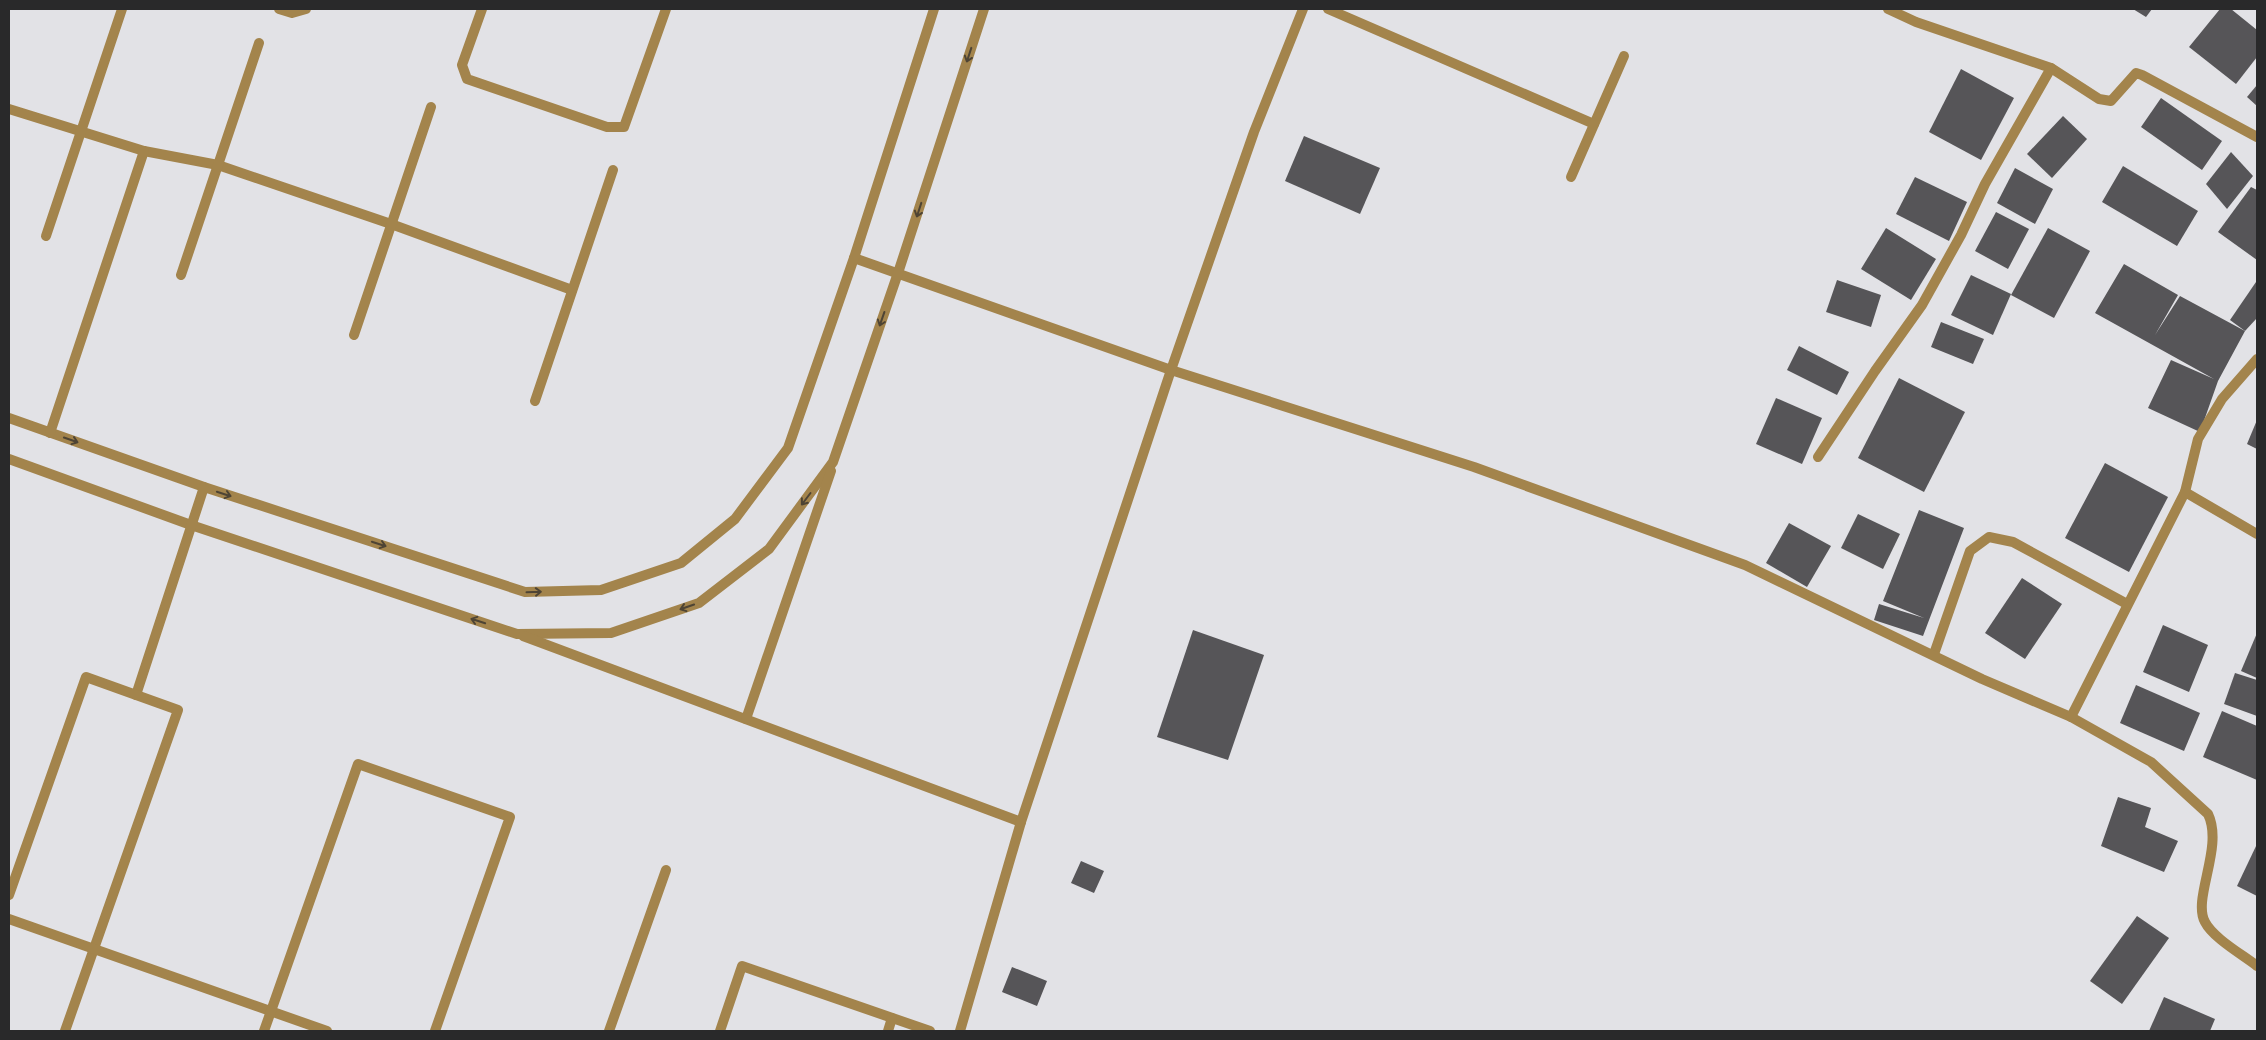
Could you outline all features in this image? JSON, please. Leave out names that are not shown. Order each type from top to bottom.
[{"type":"street","points":[[46,236],[122,9]]},
{"type":"street","points":[[279,9],[292,13],[306,9]]},
{"type":"street","points":[[482,9],[462,65],[467,79],[607,127],[624,127],[666,9]]},
{"type":"street","points":[[9,418],[204,487],[525,592],[601,590],[681,563],[735,519],[788,448],[854,258],[934,9]]},
{"type":"street","points":[[746,719],[898,273],[984,9]]},
{"type":"street","points":[[960,1031],[1021,822],[1170,370],[1250,141],[1303,9]]},
{"type":"street","points":[[1328,9],[1594,124]]},
{"type":"street","points":[[1888,9],[1916,22],[2051,68],[2099,99],[2111,101],[2136,73],[2142,75],[2257,137]]},
{"type":"street","points":[[181,275],[259,43]]},
{"type":"street","points":[[1571,177],[1624,56]]},
{"type":"street","points":[[1818,458],[1875,371],[1922,305],[1961,235],[1985,184],[2051,68]]},
{"type":"street","points":[[354,335],[431,107]]},
{"type":"street","points":[[9,108],[144,151],[218,165],[391,224],[572,290]]},
{"type":"street","points":[[50,433],[144,151]]},
{"type":"street","points":[[535,401],[613,170]]},
{"type":"street","points":[[854,258],[1170,370],[1474,467],[1745,565],[1934,654],[1982,679],[2071,718],[2151,762],[2208,814],[2212,823],[2214,839],[2204,899],[2203,917],[2213,932],[2257,966]]},
{"type":"street","points":[[2071,718],[2185,492],[2198,439],[2222,399],[2257,359]]},
{"type":"street","points":[[9,459],[191,525],[517,634],[1021,822]]},
{"type":"street","points":[[517,634],[611,632],[699,603],[769,548],[833,462]]},
{"type":"street","points":[[136,695],[204,487]]},
{"type":"street","points":[[2185,492],[2257,534]]},
{"type":"street","points":[[1934,654],[1970,551],[1989,537],[2014,542],[2127,604]]},
{"type":"street","points":[[9,895],[86,677],[178,710],[65,1031]]},
{"type":"street","points":[[264,1031],[358,764],[510,817],[435,1031]]},
{"type":"street","points":[[609,1031],[666,870]]},
{"type":"street","points":[[9,919],[327,1031]]},
{"type":"street","points":[[720,1031],[742,966],[930,1031]]},
{"type":"street","points":[[888,1031],[892,1018]]},
{"type":"building","points":[[2133,9],[2152,9],[2146,17]]},
{"type":"building","points":[[2220,9],[2231,9],[2257,30],[2257,57],[2236,84],[2189,47]]},
{"type":"building","points":[[1961,69],[2014,98],[1981,160],[1929,132]]},
{"type":"building","points":[[2257,85],[2257,106],[2247,97]]},
{"type":"building","points":[[2161,98],[2222,141],[2202,170],[2141,127]]},
{"type":"building","points":[[2063,116],[2087,139],[2052,178],[2027,154]]},
{"type":"building","points":[[1304,136],[1380,168],[1360,214],[1285,181]]},
{"type":"building","points":[[2231,152],[2253,176],[2227,209],[2206,184]]},
{"type":"building","points":[[2123,166],[2198,211],[2177,246],[2102,202]]},
{"type":"building","points":[[2015,168],[2053,189],[2035,224],[1997,203]]},
{"type":"building","points":[[1915,177],[1967,202],[1949,241],[1896,214]]},
{"type":"building","points":[[2251,187],[2257,190],[2257,260],[2218,232]]},
{"type":"building","points":[[1996,212],[2029,229],[2008,269],[1975,251]]},
{"type":"building","points":[[1886,228],[1936,259],[1911,300],[1861,269]]},
{"type":"building","points":[[2048,228],[2090,251],[2054,318],[2011,295]]},
{"type":"building","points":[[2124,264],[2178,295],[2155,335],[2180,296],[2245,331],[2218,381],[2200,432],[2148,408],[2171,360],[2214,379],[2095,313]]},
{"type":"building","points":[[1971,275],[2011,294],[1993,335],[1951,315]]},
{"type":"building","points":[[1837,280],[1881,295],[1871,327],[1826,312]]},
{"type":"building","points":[[2256,282],[2257,318],[2245,331],[2230,320]]},
{"type":"building","points":[[1941,322],[1984,339],[1973,364],[1931,347]]},
{"type":"building","points":[[1799,346],[1849,372],[1837,395],[1787,370]]},
{"type":"building","points":[[1899,378],[1965,412],[1924,492],[1858,458]]},
{"type":"building","points":[[1776,398],[1822,418],[1802,464],[1756,444]]},
{"type":"building","points":[[2257,420],[2257,449],[2247,444]]},
{"type":"building","points":[[2105,463],[2168,497],[2129,572],[2065,538]]},
{"type":"building","points":[[1919,510],[1964,528],[1923,636],[1874,620],[1879,604],[1924,618],[1883,601]]},
{"type":"building","points":[[1858,514],[1900,534],[1883,569],[1841,548]]},
{"type":"building","points":[[1789,523],[1831,546],[1807,587],[1766,563]]},
{"type":"building","points":[[2022,578],[2062,604],[2025,659],[1985,633]]},
{"type":"building","points":[[2163,625],[2208,645],[2189,692],[2143,672]]},
{"type":"building","points":[[1193,630],[1264,655],[1228,760],[1157,737]]},
{"type":"building","points":[[2257,633],[2257,678],[2241,671]]},
{"type":"building","points":[[2235,673],[2257,680],[2257,716],[2224,704]]},
{"type":"building","points":[[2136,685],[2200,713],[2184,751],[2120,723]]},
{"type":"building","points":[[2222,711],[2257,726],[2257,780],[2203,757]]},
{"type":"building","points":[[2118,797],[2151,808],[2145,827],[2178,841],[2164,872],[2101,846]]},
{"type":"building","points":[[2257,844],[2257,896],[2237,886]]},
{"type":"building","points":[[1081,861],[1104,871],[1094,893],[1071,883]]},
{"type":"building","points":[[2137,916],[2169,938],[2122,1004],[2090,981]]},
{"type":"building","points":[[1012,967],[1047,981],[1037,1006],[1002,992]]},
{"type":"building","points":[[2164,997],[2215,1019],[2210,1031],[2149,1031]]}]
